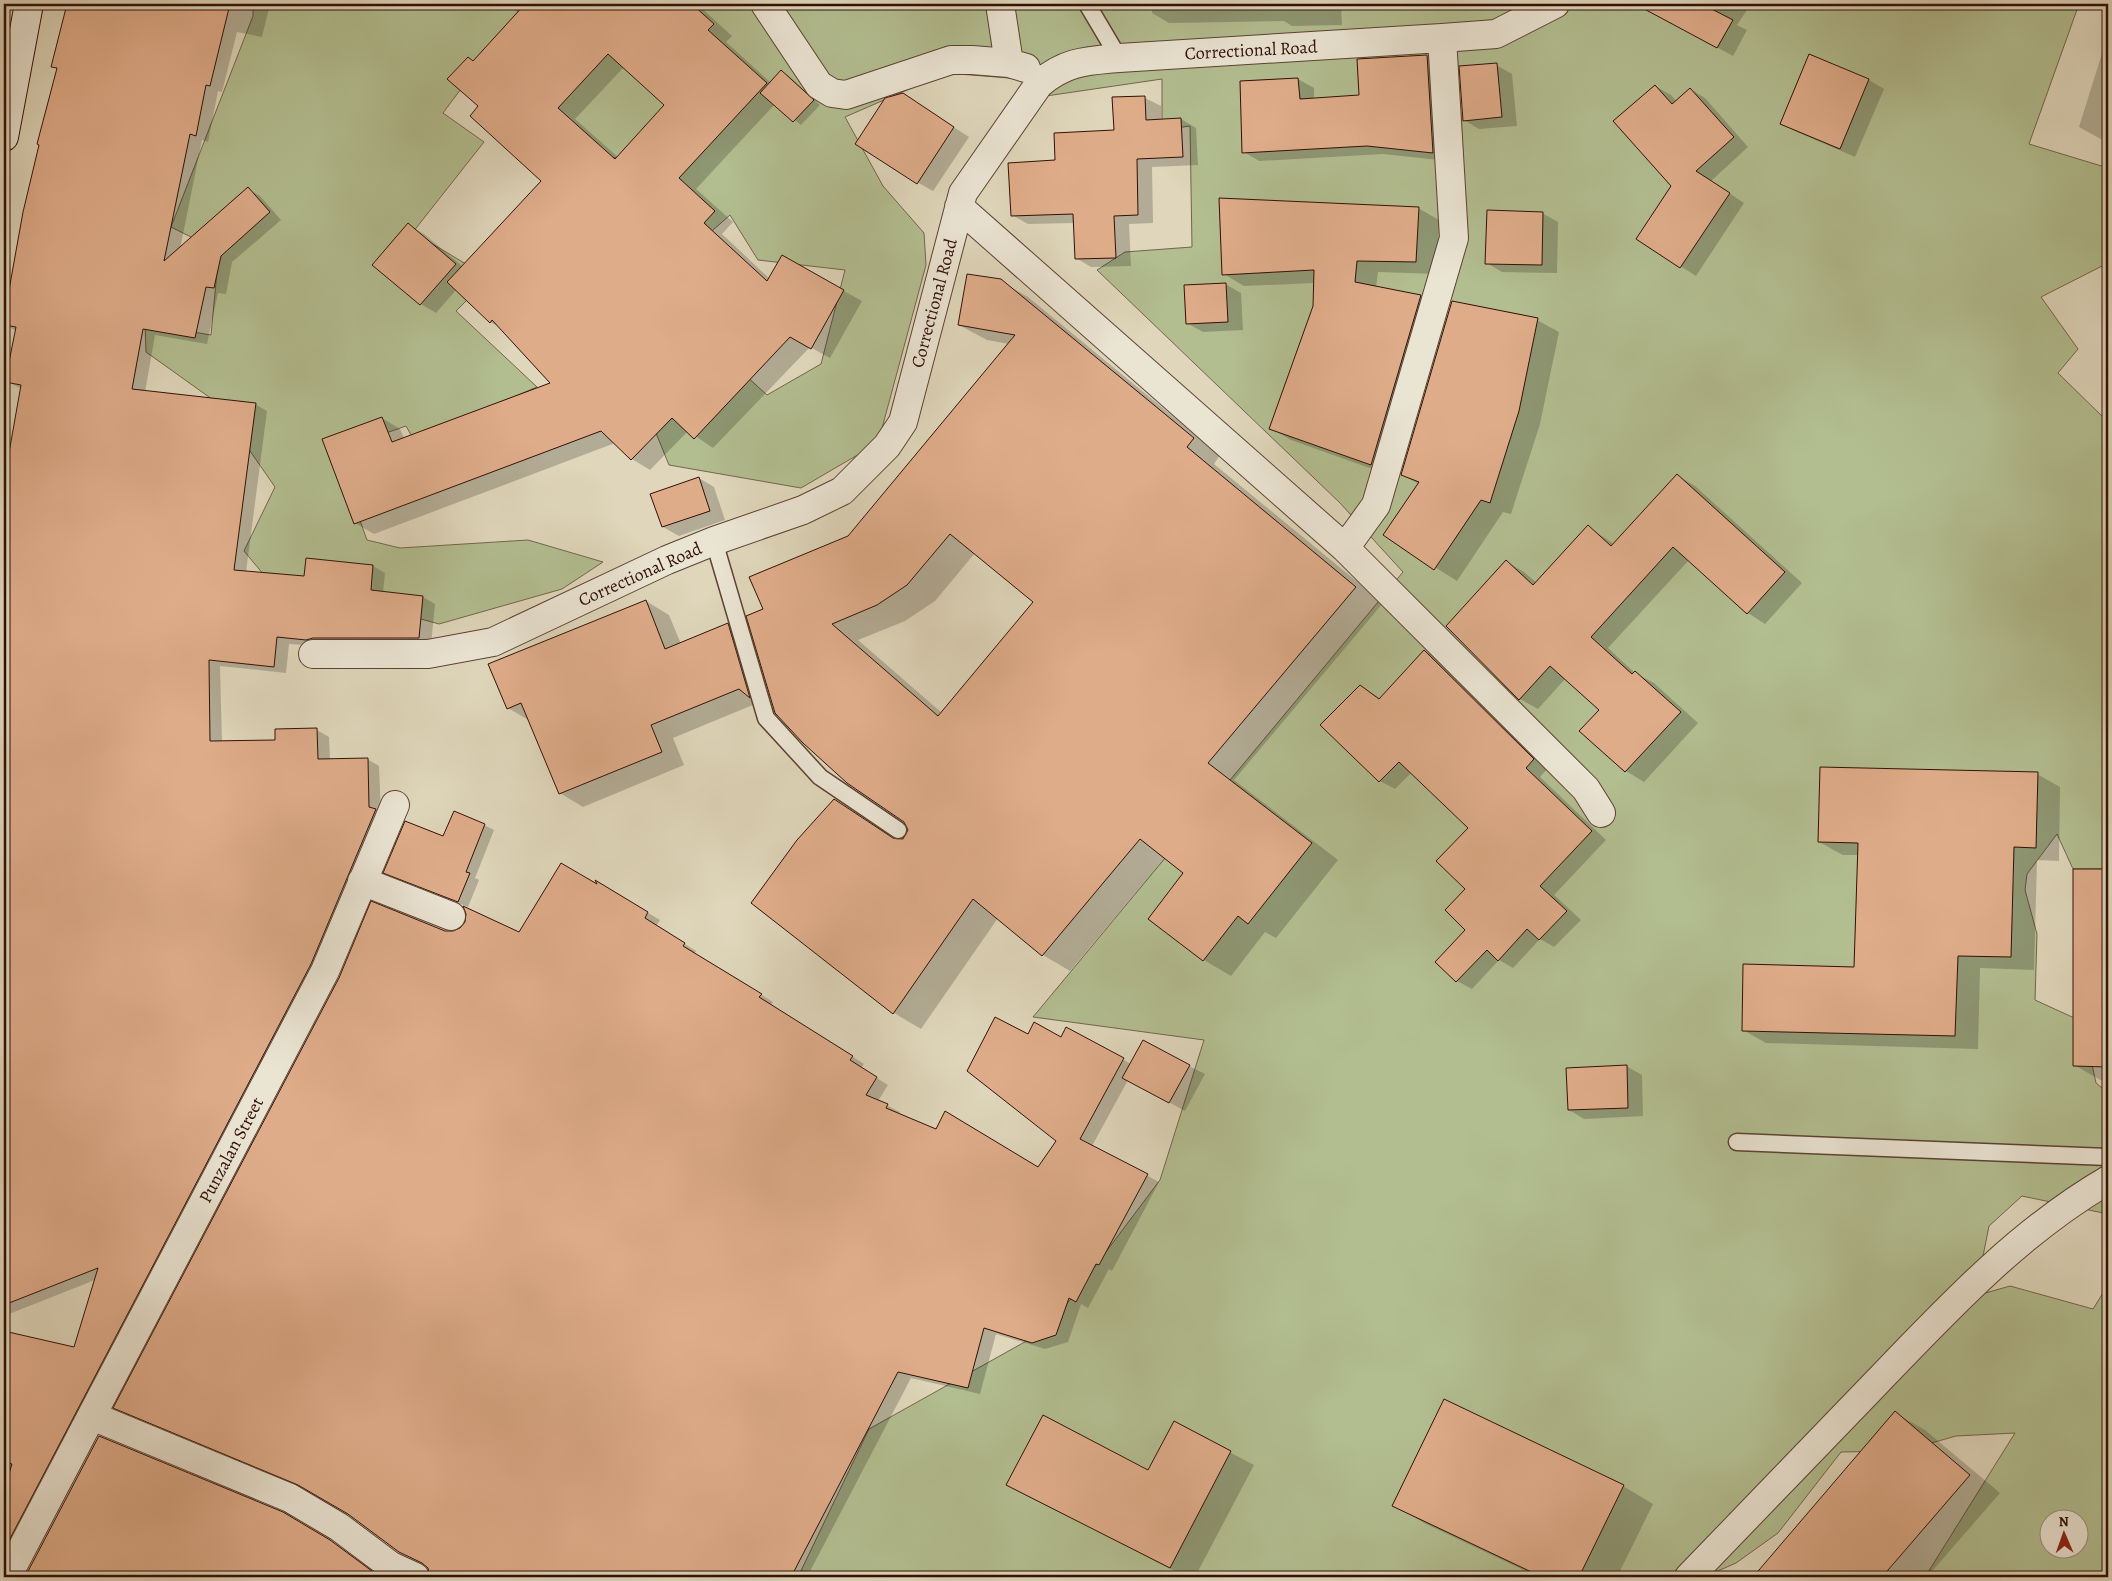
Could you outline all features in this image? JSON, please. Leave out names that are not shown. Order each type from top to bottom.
[{"type":"street","points":[[4,137],[30,4]]},
{"type":"street","points":[[765,4],[819,85],[832,93],[846,95],[951,60],[1009,63],[1049,75]]},
{"type":"street","points":[[1000,4],[1009,63]]},
{"type":"street","name":"Correctional Road","points":[[313,654],[428,654],[493,642],[667,560],[714,541],[803,510],[842,491],[887,446],[903,422],[963,194],[1039,84],[1049,75],[1073,63],[1119,58],[1496,34],[1555,4]]},
{"type":"street","points":[[1345,548],[1376,505],[1454,238],[1442,38]]},
{"type":"street","points":[[959,207],[1345,548],[1586,789],[1601,813]]},
{"type":"street","name":"Punzalan Street","points":[[8,1577],[325,971],[395,805]]},
{"type":"street","points":[[362,882],[452,916]]},
{"type":"street","points":[[1689,1577],[1711,1567],[1947,1309],[2002,1258],[2074,1200],[2108,1180]]},
{"type":"street","points":[[92,1416],[290,1498],[339,1527],[390,1566],[408,1576]]},
{"type":"lane","points":[[1087,4],[1119,58]]},
{"type":"lane","points":[[714,541],[766,718],[820,776],[898,830]]},
{"type":"lane","points":[[1737,1142],[2108,1157]]},
{"type":"green space","points":[[253,4],[2079,4],[2029,144],[2108,168],[2108,263],[2041,297],[2078,349],[2058,373],[2108,422],[2108,869],[2073,869],[2057,834],[2027,874],[2025,890],[2037,934],[2035,1000],[2083,1022],[2096,1083],[2108,1093],[2108,1214],[2022,1196],[1989,1226],[1975,1296],[2010,1286],[2093,1309],[2108,1285],[2108,1577],[1925,1577],[2015,1433],[1956,1436],[1903,1451],[1841,1452],[1778,1533],[1736,1563],[1704,1577],[798,1577],[869,1429],[1048,1329],[1160,1180],[1204,1040],[1033,1017],[1403,572],[1340,503],[1097,270],[1125,252],[1192,247],[1190,126],[1162,130],[1162,79],[1046,96],[1021,79],[946,73],[845,117],[883,186],[924,233],[926,265],[878,443],[801,488],[669,465],[647,411],[721,353],[767,395],[821,364],[845,270],[758,260],[730,215],[678,261],[666,165],[609,157],[484,58],[443,113],[484,142],[413,232],[489,278],[456,311],[537,387],[414,440],[406,426],[335,451],[367,540],[400,548],[528,540],[603,562],[562,589],[439,624],[264,575],[244,551],[275,487],[216,402],[146,352],[145,324],[211,335],[219,251],[171,227],[253,16]]},
{"type":"building","points":[[67,4],[230,4],[210,86],[206,85],[196,136],[190,134],[164,261],[248,187],[270,212],[221,256],[214,288],[206,287],[195,338],[143,329],[132,389],[256,403],[234,570],[304,576],[306,558],[373,565],[371,590],[423,596],[419,638],[313,638],[306,640],[277,637],[274,667],[209,660],[210,741],[275,740],[275,729],[317,728],[318,759],[368,758],[369,807],[376,809],[311,964],[4,1550],[4,1490],[12,1464],[4,1462],[4,1331],[74,1347],[98,1268],[4,1305],[4,787],[8,787],[7,716],[4,716],[4,481],[21,385],[5,382],[16,327],[4,325],[4,318],[23,212],[39,145],[37,144],[57,68],[51,67]]},
{"type":"building","points":[[525,4],[692,4],[714,24],[708,30],[767,83],[679,178],[715,211],[704,223],[767,281],[782,255],[844,290],[811,349],[790,337],[694,439],[672,418],[631,460],[601,431],[354,524],[322,439],[382,417],[392,442],[550,383],[492,320],[490,323],[447,282],[541,181],[470,116],[478,106],[447,79],[468,57],[473,61]],"holes":[[[608,54],[664,105],[615,159],[558,108]]]},
{"type":"building","points":[[1635,4],[1702,4],[1733,20],[1717,48]]},
{"type":"building","points":[[1809,54],[1869,79],[1840,149],[1780,124]]},
{"type":"building","points":[[1427,55],[1433,153],[1367,146],[1242,153],[1240,81],[1298,78],[1300,99],[1359,95],[1357,59]]},
{"type":"building","points":[[1497,63],[1502,117],[1463,121],[1459,66]]},
{"type":"building","points":[[781,70],[814,100],[793,122],[760,93]]},
{"type":"building","points":[[1655,85],[1672,104],[1690,88],[1734,137],[1696,171],[1730,193],[1680,268],[1636,239],[1671,186],[1613,121]]},
{"type":"building","points":[[903,93],[954,127],[917,184],[855,144],[885,98]]},
{"type":"building","points":[[1145,96],[1146,120],[1181,118],[1183,157],[1137,159],[1138,215],[1114,216],[1116,258],[1075,259],[1073,214],[1011,216],[1008,163],[1055,160],[1054,133],[1114,130],[1112,97]]},
{"type":"building","points":[[1219,198],[1419,207],[1416,262],[1357,261],[1355,282],[1421,295],[1371,465],[1269,429],[1313,306],[1314,270],[1222,275]]},
{"type":"building","points":[[1487,210],[1543,212],[1542,265],[1485,264]]},
{"type":"building","points":[[408,223],[456,264],[420,305],[372,265]]},
{"type":"building","points":[[967,274],[1001,279],[1194,438],[1187,447],[1356,587],[1208,763],[1312,843],[1248,924],[1238,916],[1203,961],[1148,919],[1183,873],[1140,839],[1042,956],[973,899],[893,1014],[751,903],[797,840],[834,799],[893,838],[903,839],[908,830],[904,822],[847,783],[803,743],[775,713],[746,616],[763,609],[749,577],[848,536],[1015,335],[958,325]],"holes":[[[950,534],[1033,602],[938,716],[832,624],[877,605],[907,585]]]},
{"type":"building","points":[[1226,283],[1228,322],[1186,324],[1184,285]]},
{"type":"building","points":[[1452,301],[1538,318],[1519,411],[1490,503],[1481,500],[1434,570],[1383,535],[1419,482],[1401,475]]},
{"type":"building","points":[[1677,474],[1785,572],[1747,614],[1673,547],[1591,637],[1632,674],[1635,671],[1681,712],[1625,772],[1579,731],[1599,710],[1550,666],[1519,700],[1446,626],[1506,560],[1533,585],[1588,525],[1611,546]]},
{"type":"building","points":[[699,477],[710,511],[662,527],[650,494]]},
{"type":"building","points":[[646,600],[665,649],[728,623],[750,698],[739,689],[651,725],[662,752],[559,794],[521,703],[507,709],[488,664]]},
{"type":"building","points":[[1424,650],[1534,759],[1526,768],[1592,831],[1540,886],[1567,911],[1539,940],[1527,929],[1498,961],[1487,950],[1456,982],[1435,962],[1465,930],[1445,910],[1465,889],[1436,861],[1468,828],[1399,762],[1379,782],[1320,725],[1360,685],[1379,699]]},
{"type":"building","points":[[1820,767],[2038,772],[2036,848],[2014,847],[2011,957],[1958,956],[1955,1036],[1742,1031],[1743,964],[1854,967],[1858,843],[1818,842]]},
{"type":"building","points":[[454,811],[485,824],[466,872],[470,873],[458,902],[383,873],[405,821],[443,836]]},
{"type":"building","points":[[561,863],[597,884],[595,880],[648,912],[645,918],[685,943],[683,946],[762,994],[759,997],[853,1056],[850,1060],[877,1077],[866,1095],[888,1104],[886,1108],[936,1129],[945,1111],[1038,1167],[1056,1141],[967,1071],[995,1017],[1028,1034],[1034,1022],[1061,1037],[1066,1027],[1124,1058],[1080,1139],[1148,1174],[1099,1265],[1096,1264],[1076,1302],[1069,1298],[1056,1335],[1032,1343],[984,1328],[968,1388],[898,1372],[791,1577],[430,1577],[428,1568],[422,1563],[399,1552],[348,1514],[298,1485],[113,1408],[339,978],[371,901],[445,931],[453,931],[460,928],[465,922],[466,914],[463,906],[519,932]]},
{"type":"building","points":[[2073,869],[2108,869],[2108,1067],[2073,1066]]},
{"type":"building","points":[[1143,1040],[1190,1065],[1169,1103],[1122,1078]]},
{"type":"building","points":[[1627,1065],[1628,1108],[1568,1110],[1566,1068]]},
{"type":"building","points":[[1444,1399],[1624,1485],[1579,1577],[1542,1577],[1392,1506]]},
{"type":"building","points":[[1895,1411],[1970,1475],[1882,1577],[1753,1577]]},
{"type":"building","points":[[1043,1415],[1148,1470],[1174,1421],[1231,1451],[1170,1568],[1006,1485]]},
{"type":"building","points":[[99,1436],[283,1512],[330,1540],[380,1577],[25,1577]]}]
